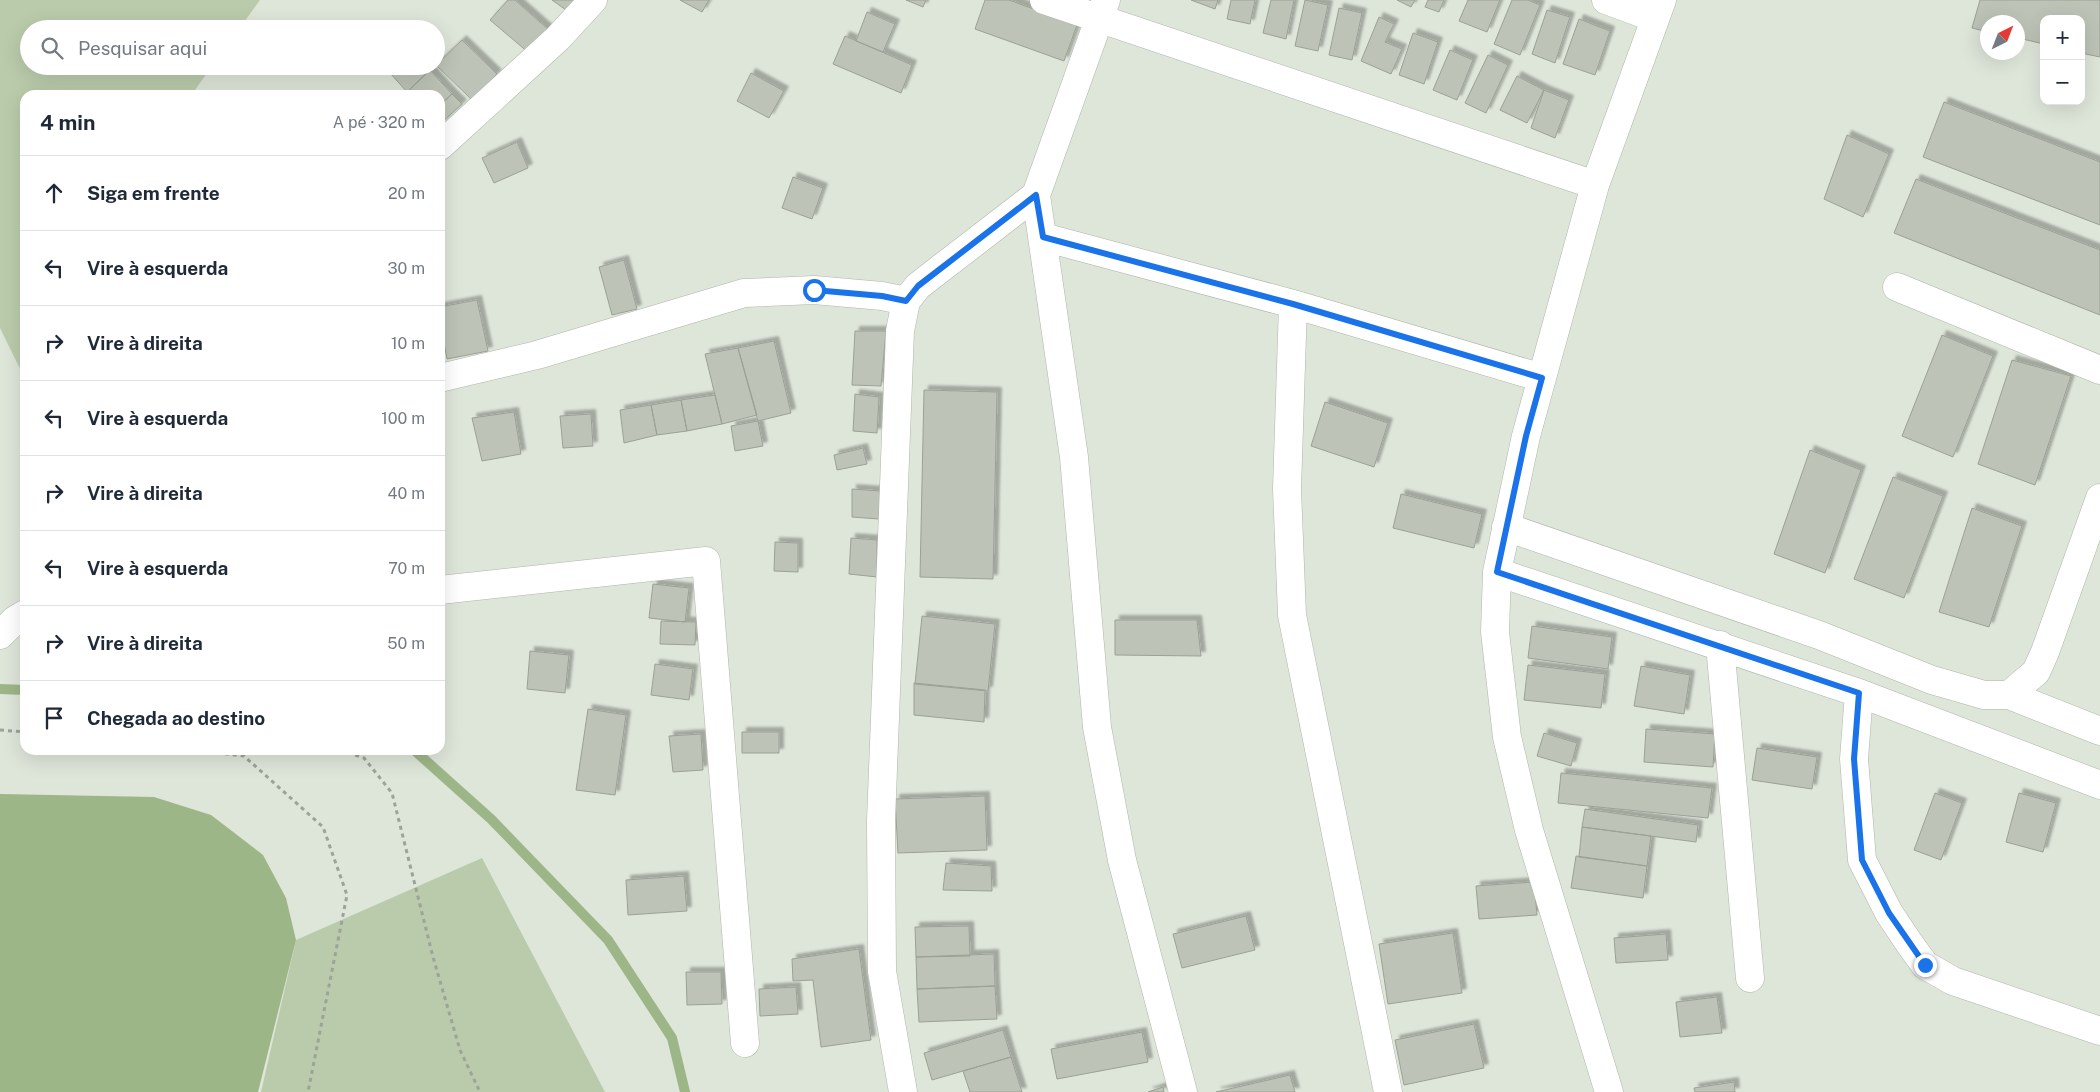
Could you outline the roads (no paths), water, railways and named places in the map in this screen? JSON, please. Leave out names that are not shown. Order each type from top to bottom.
[{"type":"street","points":[[445,141],[558,38],[593,0]]},
{"type":"street","points":[[1044,0],[1103,10],[1595,185]]},
{"type":"street","points":[[1606,0],[1659,9],[1595,185],[1526,436],[1497,572],[1495,632],[1507,737],[1529,830],[1609,1092]]},
{"type":"street","points":[[1103,10],[1036,195],[1074,457],[1097,727],[1122,860],[1184,1092]]},
{"type":"street","points":[[903,1092],[882,971],[882,821],[900,331],[906,301],[918,286],[1036,195]]},
{"type":"street","points":[[1043,237],[1293,304],[1542,378]]},
{"type":"street","points":[[1897,287],[2100,370]]},
{"type":"street","points":[[445,377],[537,355],[744,293],[814,290],[882,296],[906,301]]},
{"type":"street","points":[[1293,304],[1287,489],[1292,615],[1388,1092]]},
{"type":"street","points":[[2009,695],[2036,672],[2045,652],[2100,498]]},
{"type":"street","points":[[1506,527],[1819,635],[1932,680],[1984,696],[2009,695],[2100,731]]},
{"type":"street","points":[[445,589],[706,561],[745,1043]]},
{"type":"street","points":[[1497,572],[1859,693],[2100,785]]},
{"type":"street","points":[[0,635],[20,617]]},
{"type":"street","points":[[1720,645],[1750,978]]},
{"type":"street","points":[[1859,693],[1854,759],[1862,860],[1889,913],[1909,943],[1925,965],[1953,981],[2100,1031]]},
{"type":"waterway","points":[[0,689],[20,690]]},
{"type":"waterway","points":[[420,755],[491,819],[608,940],[672,1038],[685,1092]]}]
